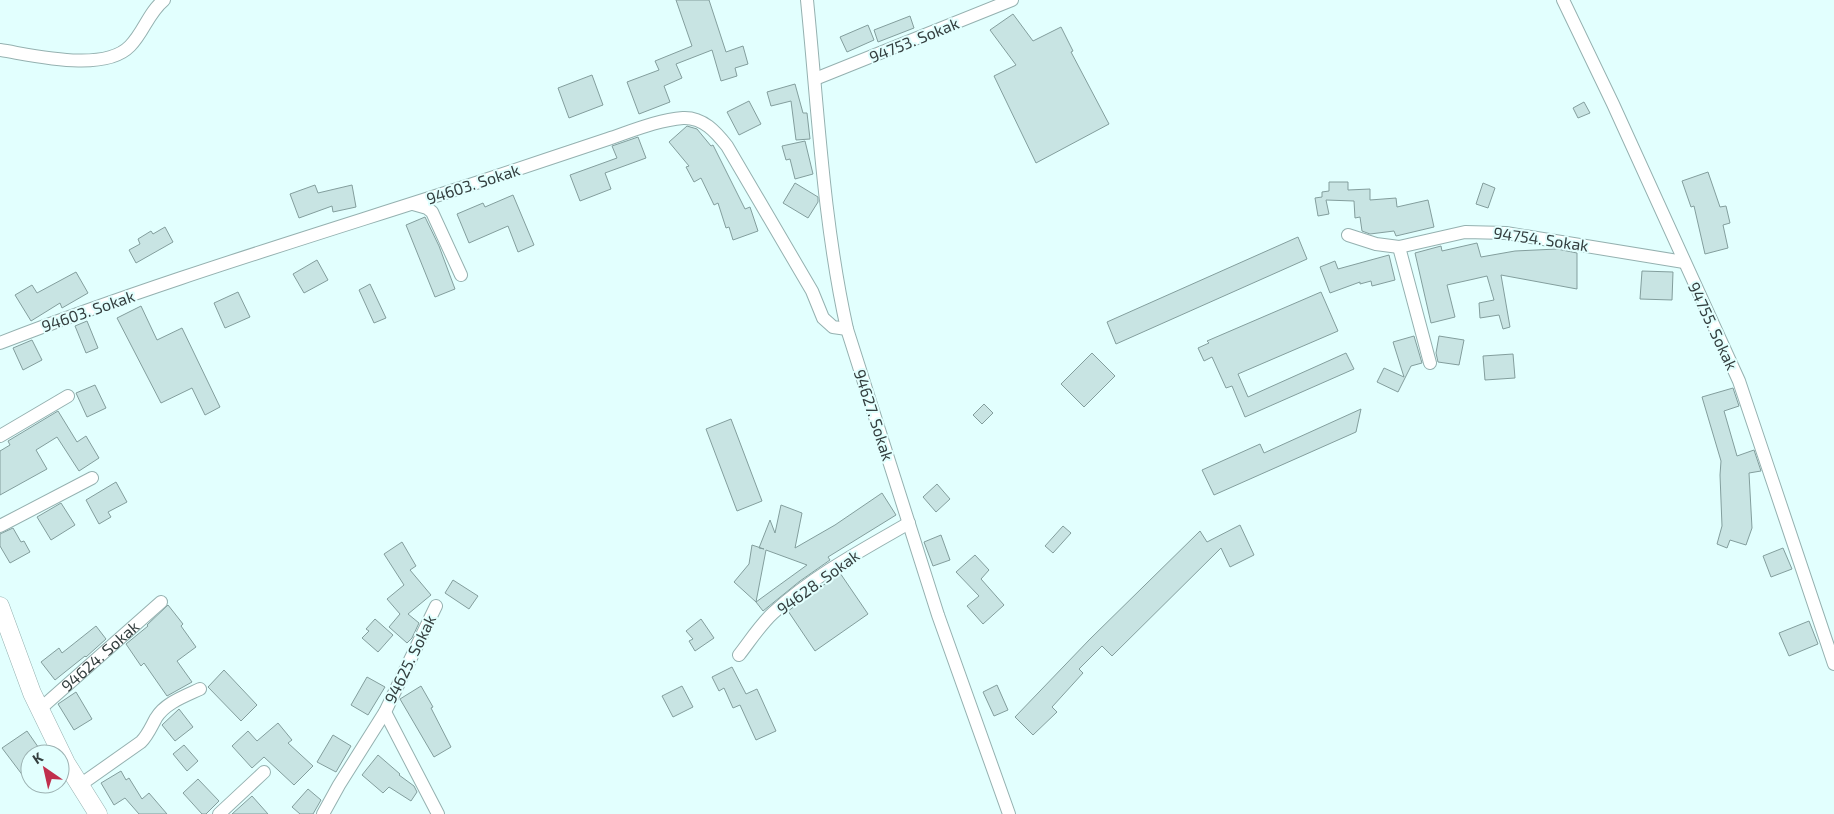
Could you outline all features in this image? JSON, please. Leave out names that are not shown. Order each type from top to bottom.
[{"type":"street","points":[[0,50],[69,60],[108,58],[130,47],[156,6],[164,0]]},
{"type":"street","name":"94627. Sokak","points":[[807,0],[828,212],[839,295],[847,329],[938,615],[1009,814]]},
{"type":"street","name":"94753. Sokak","points":[[815,80],[1012,0]]},
{"type":"street","name":"94755. Sokak","points":[[1562,0],[1613,104],[1739,381],[1834,664]]},
{"type":"street","name":"94603. Sokak","points":[[0,343],[144,291],[340,226],[413,204],[647,126],[682,118],[699,120],[718,134],[727,146],[812,291],[823,318],[833,326],[847,329]]},
{"type":"street","points":[[413,204],[427,208],[432,212],[461,275]]},
{"type":"street","name":"94754. Sokak","points":[[1348,235],[1376,244],[1399,247],[1465,232],[1491,232],[1522,235],[1684,262]]},
{"type":"street","points":[[1399,247],[1430,363]]},
{"type":"street","points":[[0,436],[68,396]]},
{"type":"street","points":[[0,526],[92,478]]},
{"type":"street","name":"94628. Sokak","points":[[739,655],[763,624],[790,600],[841,563],[909,523]]},
{"type":"street","name":"94624. Sokak","points":[[40,710],[160,602]]},
{"type":"street","points":[[0,606],[40,710],[66,763],[98,814]]},
{"type":"street","name":"94625. Sokak","points":[[323,814],[384,712],[436,606]]},
{"type":"street","points":[[80,786],[141,742],[146,737],[156,717],[164,709],[200,689]]},
{"type":"street","name":"94625. Sokak","points":[[384,712],[438,814]]},
{"type":"street","points":[[219,814],[264,772]]},
{"type":"building","points":[[676,0],[709,0],[726,52],[743,46],[748,64],[735,68],[737,76],[721,81],[712,50],[676,64],[682,78],[664,86],[670,102],[639,114],[627,82],[659,70],[655,61],[692,46]]},
{"type":"building","points":[[1013,14],[1033,41],[1061,27],[1073,51],[1071,52],[1109,124],[1036,163],[994,76],[1016,65],[990,30]]},
{"type":"building","points":[[910,16],[914,28],[878,42],[874,30]]},
{"type":"building","points":[[868,25],[874,40],[847,52],[840,37]]},
{"type":"building","points":[[592,75],[603,105],[569,118],[558,88]]},
{"type":"building","points":[[795,84],[803,113],[807,113],[810,139],[796,140],[791,101],[771,106],[767,92]]},
{"type":"building","points":[[749,101],[761,124],[739,135],[727,112]]},
{"type":"building","points":[[1584,102],[1590,113],[1578,118],[1573,108]]},
{"type":"building","points":[[687,126],[697,129],[711,146],[713,145],[745,209],[750,207],[758,231],[733,240],[729,227],[726,228],[718,203],[714,205],[701,178],[694,182],[686,167],[689,166],[669,142]]},
{"type":"building","points":[[638,137],[646,158],[605,173],[611,189],[580,201],[570,175],[617,158],[612,146]]},
{"type":"building","points":[[805,141],[813,174],[795,179],[790,159],[786,160],[782,146]]},
{"type":"building","points":[[1708,172],[1720,207],[1726,206],[1730,223],[1723,225],[1728,248],[1705,254],[1694,206],[1691,207],[1682,181]]},
{"type":"building","points":[[1329,182],[1348,182],[1348,190],[1370,189],[1370,200],[1396,198],[1397,207],[1428,200],[1434,227],[1396,236],[1394,231],[1370,234],[1362,231],[1360,217],[1355,218],[1354,201],[1326,200],[1329,214],[1318,216],[1315,198],[1322,197],[1322,192],[1329,191]]},
{"type":"building","points":[[795,183],[818,197],[818,202],[808,218],[783,203]]},
{"type":"building","points":[[1483,183],[1495,188],[1488,208],[1476,204]]},
{"type":"building","points":[[315,185],[318,193],[352,185],[356,207],[333,212],[332,206],[299,218],[290,194]]},
{"type":"building","points":[[513,195],[534,245],[518,252],[508,226],[469,243],[457,214],[483,203],[485,207]]},
{"type":"building","points":[[425,217],[439,246],[455,289],[435,297],[406,225]]},
{"type":"building","points":[[165,227],[173,242],[136,263],[129,250],[140,244],[138,239],[151,231],[153,234]]},
{"type":"building","points":[[1298,237],[1307,259],[1116,344],[1107,322]]},
{"type":"building","points":[[1477,243],[1481,257],[1515,251],[1557,249],[1577,253],[1577,289],[1501,275],[1510,327],[1503,329],[1499,315],[1480,318],[1479,303],[1494,300],[1487,276],[1447,285],[1455,317],[1431,323],[1415,253],[1441,246],[1442,251]]},
{"type":"building","points":[[1389,255],[1395,280],[1372,286],[1371,281],[1360,284],[1360,282],[1330,293],[1320,267],[1335,261],[1338,269]]},
{"type":"building","points":[[317,260],[328,280],[304,293],[293,274]]},
{"type":"building","points":[[1642,271],[1673,272],[1672,300],[1640,299]]},
{"type":"building","points":[[76,272],[88,293],[62,308],[60,303],[31,321],[15,295],[32,285],[37,293]]},
{"type":"building","points":[[370,284],[386,318],[374,323],[359,290]]},
{"type":"building","points":[[238,292],[250,317],[225,328],[214,303]]},
{"type":"building","points":[[1321,292],[1338,331],[1238,374],[1248,397],[1346,353],[1354,369],[1245,417],[1232,386],[1226,388],[1212,357],[1204,361],[1198,348],[1209,343],[1207,341]]},
{"type":"building","points":[[141,306],[157,340],[182,328],[220,407],[205,415],[192,388],[161,403],[117,318]]},
{"type":"building","points":[[87,321],[98,348],[86,353],[75,326]]},
{"type":"building","points":[[1414,336],[1422,363],[1411,366],[1398,392],[1377,382],[1384,368],[1404,377],[1393,342]]},
{"type":"building","points":[[1439,336],[1464,340],[1459,365],[1438,362],[1436,353]]},
{"type":"building","points":[[32,340],[42,360],[23,370],[13,348]]},
{"type":"building","points":[[1092,353],[1115,376],[1084,407],[1061,384]]},
{"type":"building","points":[[1513,354],[1515,378],[1485,380],[1483,356]]},
{"type":"building","points":[[95,385],[106,408],[87,417],[76,393]]},
{"type":"building","points":[[1733,388],[1739,406],[1724,411],[1737,456],[1754,450],[1761,471],[1749,473],[1752,528],[1746,545],[1730,540],[1727,548],[1717,544],[1722,526],[1721,461],[1702,397]]},
{"type":"building","points":[[984,404],[993,413],[982,424],[973,415]]},
{"type":"building","points":[[1361,409],[1356,432],[1214,495],[1202,470],[1260,444],[1264,453]]},
{"type":"building","points":[[58,411],[77,442],[86,436],[99,458],[79,471],[57,437],[36,450],[47,469],[0,495],[0,451],[10,445],[8,441]]},
{"type":"building","points":[[731,419],[762,501],[737,511],[706,429]]},
{"type":"building","points":[[116,482],[127,502],[108,512],[111,517],[99,524],[86,500]]},
{"type":"building","points":[[937,484],[950,499],[936,512],[923,497]]},
{"type":"building","points":[[882,493],[896,515],[828,557],[830,560],[763,611],[734,582],[749,564],[752,545],[759,547],[770,520],[775,533],[781,505],[802,513],[795,548],[835,525]],"holes":[[[766,550],[807,565],[756,602]]]},
{"type":"building","points":[[61,503],[75,525],[51,540],[37,517]]},
{"type":"building","points":[[1240,525],[1254,555],[1230,567],[1221,548],[1112,656],[1102,646],[1079,669],[1083,673],[1052,707],[1057,712],[1033,735],[1015,717],[1090,639],[1200,531],[1207,542]]},
{"type":"building","points":[[1063,526],[1071,533],[1053,553],[1045,546]]},
{"type":"building","points":[[13,528],[21,542],[24,541],[30,552],[10,563],[0,546],[0,534]]},
{"type":"building","points":[[941,535],[950,560],[933,566],[924,542]]},
{"type":"building","points":[[402,542],[416,566],[410,570],[431,595],[408,614],[419,623],[412,638],[407,643],[389,627],[400,614],[387,599],[404,585],[384,554]]},
{"type":"building","points":[[1783,548],[1792,569],[1771,577],[1763,556]]},
{"type":"building","points":[[975,555],[989,570],[981,579],[1004,605],[983,624],[967,606],[979,596],[956,572]]},
{"type":"building","points":[[840,573],[868,614],[815,651],[788,611]]},
{"type":"building","points":[[453,580],[478,596],[469,609],[445,593]]},
{"type":"building","points":[[168,605],[183,624],[181,626],[196,647],[177,661],[192,682],[167,696],[144,663],[141,666],[126,644],[148,626]]},
{"type":"building","points":[[375,619],[393,635],[378,652],[362,638],[369,631],[366,629]]},
{"type":"building","points":[[701,619],[714,638],[695,651],[689,641],[693,639],[686,631]]},
{"type":"building","points":[[1809,621],[1818,644],[1789,656],[1779,633]]},
{"type":"building","points":[[96,626],[106,639],[55,680],[41,662],[59,648],[62,653]]},
{"type":"building","points":[[732,667],[746,694],[757,689],[776,731],[756,740],[740,705],[733,708],[724,688],[719,691],[712,677]]},
{"type":"building","points":[[224,670],[257,705],[241,721],[208,687]]},
{"type":"building","points":[[367,677],[385,687],[368,715],[351,705]]},
{"type":"building","points":[[997,685],[1008,710],[994,716],[983,692]]},
{"type":"building","points":[[421,686],[433,707],[431,708],[451,747],[434,757],[400,699]]},
{"type":"building","points":[[682,686],[693,707],[673,717],[662,696]]},
{"type":"building","points":[[76,692],[92,719],[74,730],[58,704]]},
{"type":"building","points":[[179,709],[193,727],[175,741],[162,725]]},
{"type":"building","points":[[278,723],[292,740],[288,743],[313,766],[294,785],[264,757],[252,768],[232,746],[248,731],[257,741]]},
{"type":"building","points":[[27,731],[36,744],[20,744],[20,772],[2,748]]},
{"type":"building","points":[[333,735],[351,746],[336,772],[317,762]]},
{"type":"building","points":[[184,745],[198,761],[187,771],[173,754]]},
{"type":"building","points":[[378,755],[414,786],[417,792],[411,801],[389,787],[383,793],[362,775]]},
{"type":"building","points":[[121,771],[126,780],[129,778],[142,799],[149,793],[167,814],[139,814],[125,798],[114,805],[101,783]]},
{"type":"building","points":[[198,779],[219,801],[206,814],[202,814],[183,793]]},
{"type":"building","points":[[308,789],[321,800],[313,814],[300,814],[292,807]]},
{"type":"building","points":[[252,796],[268,814],[232,814]]}]
